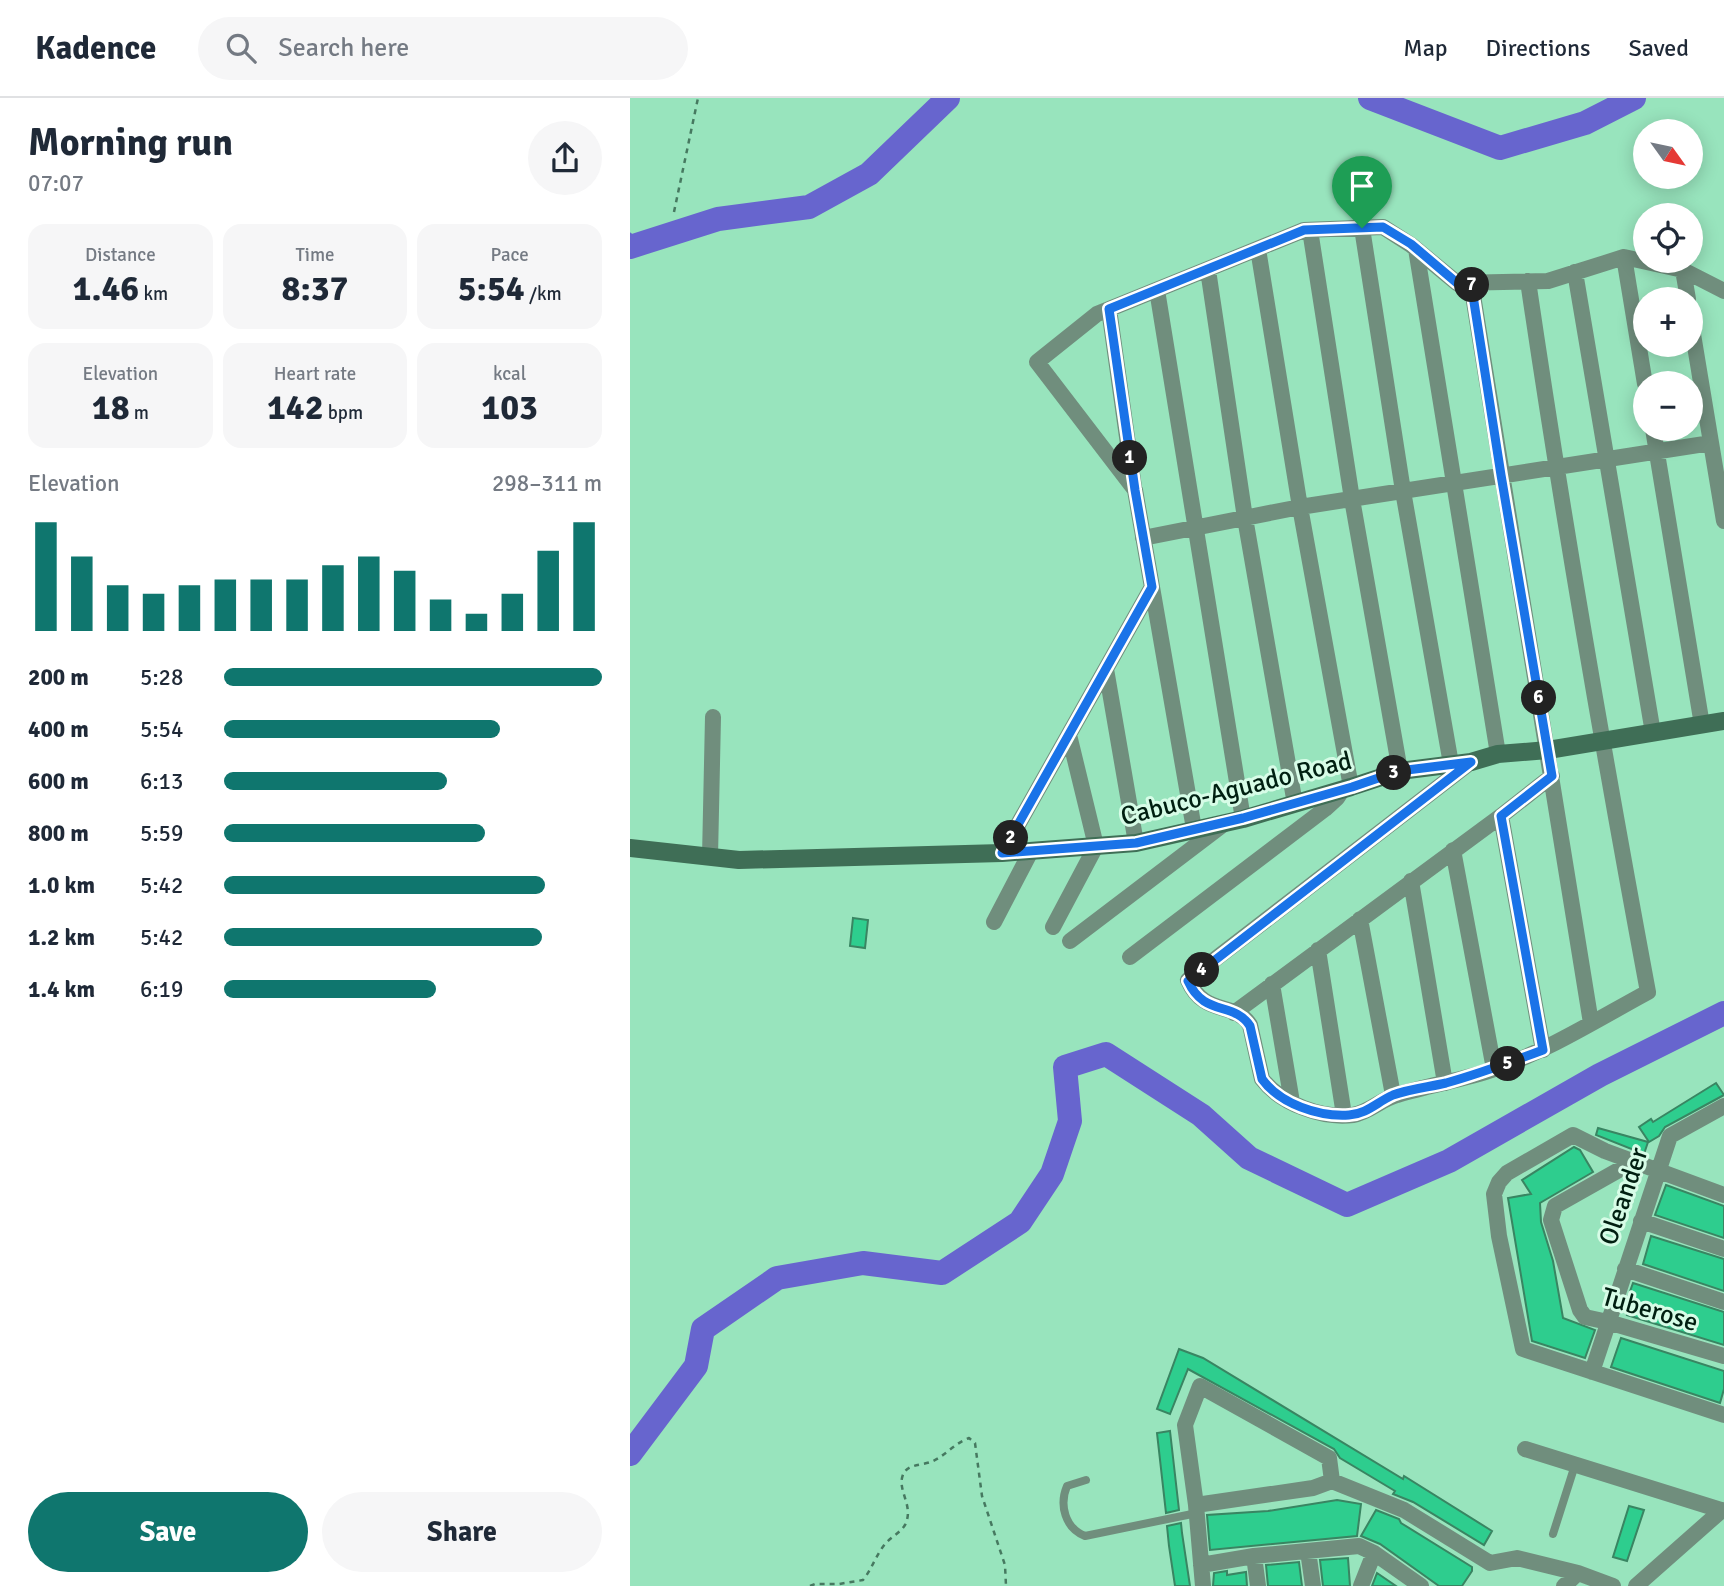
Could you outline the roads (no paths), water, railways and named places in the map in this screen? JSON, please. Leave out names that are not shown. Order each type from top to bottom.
[{"type":"street","points":[[1135,490],[1037,362],[1097,314],[1304,230],[1383,227],[1416,249],[1457,283],[1548,281],[1624,257],[1633,259]]},
{"type":"street","points":[[1362,228],[1403,491],[1451,764]]},
{"type":"street","points":[[1310,230],[1352,499],[1399,771]]},
{"type":"street","points":[[1130,957],[1325,809],[1347,788],[1258,249]]},
{"type":"street","points":[[1416,249],[1498,754]]},
{"type":"street","points":[[1624,257],[1643,371]]},
{"type":"street","points":[[1208,270],[1245,518],[1295,804]]},
{"type":"street","points":[[1575,272],[1653,733]]},
{"type":"street","points":[[1689,273],[1724,291]]},
{"type":"street","points":[[1471,762],[1188,981],[1198,997],[1206,1003],[1246,1019],[1262,1079],[1267,1086],[1292,1102],[1325,1115],[1367,1111],[1393,1096],[1494,1069],[1543,1050],[1648,992],[1601,741],[1555,467],[1528,281]]},
{"type":"street","points":[[1471,283],[1591,1023]]},
{"type":"street","points":[[1070,941],[1234,821],[1195,528],[1157,290]]},
{"type":"street","points":[[1109,309],[1135,490],[1194,829]]},
{"type":"street","points":[[1700,357],[1716,420],[1711,443],[1720,476],[1724,520]]},
{"type":"street","points":[[1655,441],[1703,725]]},
{"type":"street","points":[[1143,538],[1300,507],[1711,443]]},
{"type":"street","points":[[1002,853],[1152,587]]},
{"type":"street","points":[[1106,670],[1136,843]]},
{"type":"street","points":[[710,858],[713,717]]},
{"type":"street","name":"Cabuco-Aguado Road","points":[[630,848],[739,860],[1002,853],[1136,843],[1234,821],[1399,771],[1724,721]]},
{"type":"street","points":[[1053,927],[1096,846],[1069,735]]},
{"type":"street","points":[[1234,1013],[1552,776]]},
{"type":"street","points":[[1501,816],[1543,1050]]},
{"type":"street","points":[[1453,850],[1494,1069]]},
{"type":"street","points":[[994,922],[1031,851]]},
{"type":"street","points":[[1411,881],[1445,1083]]},
{"type":"street","points":[[1360,919],[1393,1096]]},
{"type":"street","points":[[1318,950],[1344,1115]]},
{"type":"street","points":[[1272,984],[1292,1102]]},
{"type":"street","name":"Oleander","points":[[1592,1372],[1670,1136],[1724,1106]]},
{"type":"street","points":[[1724,1195],[1633,1162],[1573,1135],[1507,1173],[1493,1194],[1523,1349],[1724,1415]]},
{"type":"street","name":"Tuberose","points":[[1633,1162],[1555,1206],[1551,1220],[1580,1310],[1585,1317],[1724,1356]]},
{"type":"street","points":[[1641,1221],[1724,1249]]},
{"type":"street","points":[[1625,1269],[1724,1302]]},
{"type":"street","points":[[1203,1586],[1197,1509],[1185,1425],[1200,1387],[1329,1458],[1332,1481]]},
{"type":"street","points":[[1525,1449],[1723,1511]]},
{"type":"street","points":[[1197,1509],[1313,1488],[1332,1481],[1404,1510],[1490,1563],[1517,1558],[1578,1573],[1613,1586]]},
{"type":"street","points":[[1636,1586],[1723,1511]]},
{"type":"street","points":[[1201,1564],[1359,1546],[1374,1553],[1421,1586]]},
{"type":"street","points":[[1308,1551],[1312,1586]]},
{"type":"street","points":[[1361,1586],[1374,1553]]},
{"type":"street","points":[[1254,1556],[1258,1586]]},
{"type":"street","points":[[1564,1586],[1578,1573]]},
{"type":"lane","points":[[1553,1534],[1575,1465]]},
{"type":"lane","points":[[1086,1480],[1067,1486],[1064,1501],[1069,1524],[1085,1536],[1197,1509]]},
{"type":"waterway","points":[[630,247],[718,219],[809,207],[869,174],[948,98]]},
{"type":"waterway","points":[[1370,98],[1500,148],[1585,123],[1634,98]]},
{"type":"waterway","points":[[630,235],[638,244]]},
{"type":"waterway","points":[[630,1454],[696,1366],[703,1329],[777,1278],[863,1263],[942,1273],[1020,1222],[1052,1174],[1070,1121],[1065,1067],[1106,1054],[1201,1115],[1249,1158],[1347,1205],[1449,1161],[1600,1075],[1724,1013]]}]
